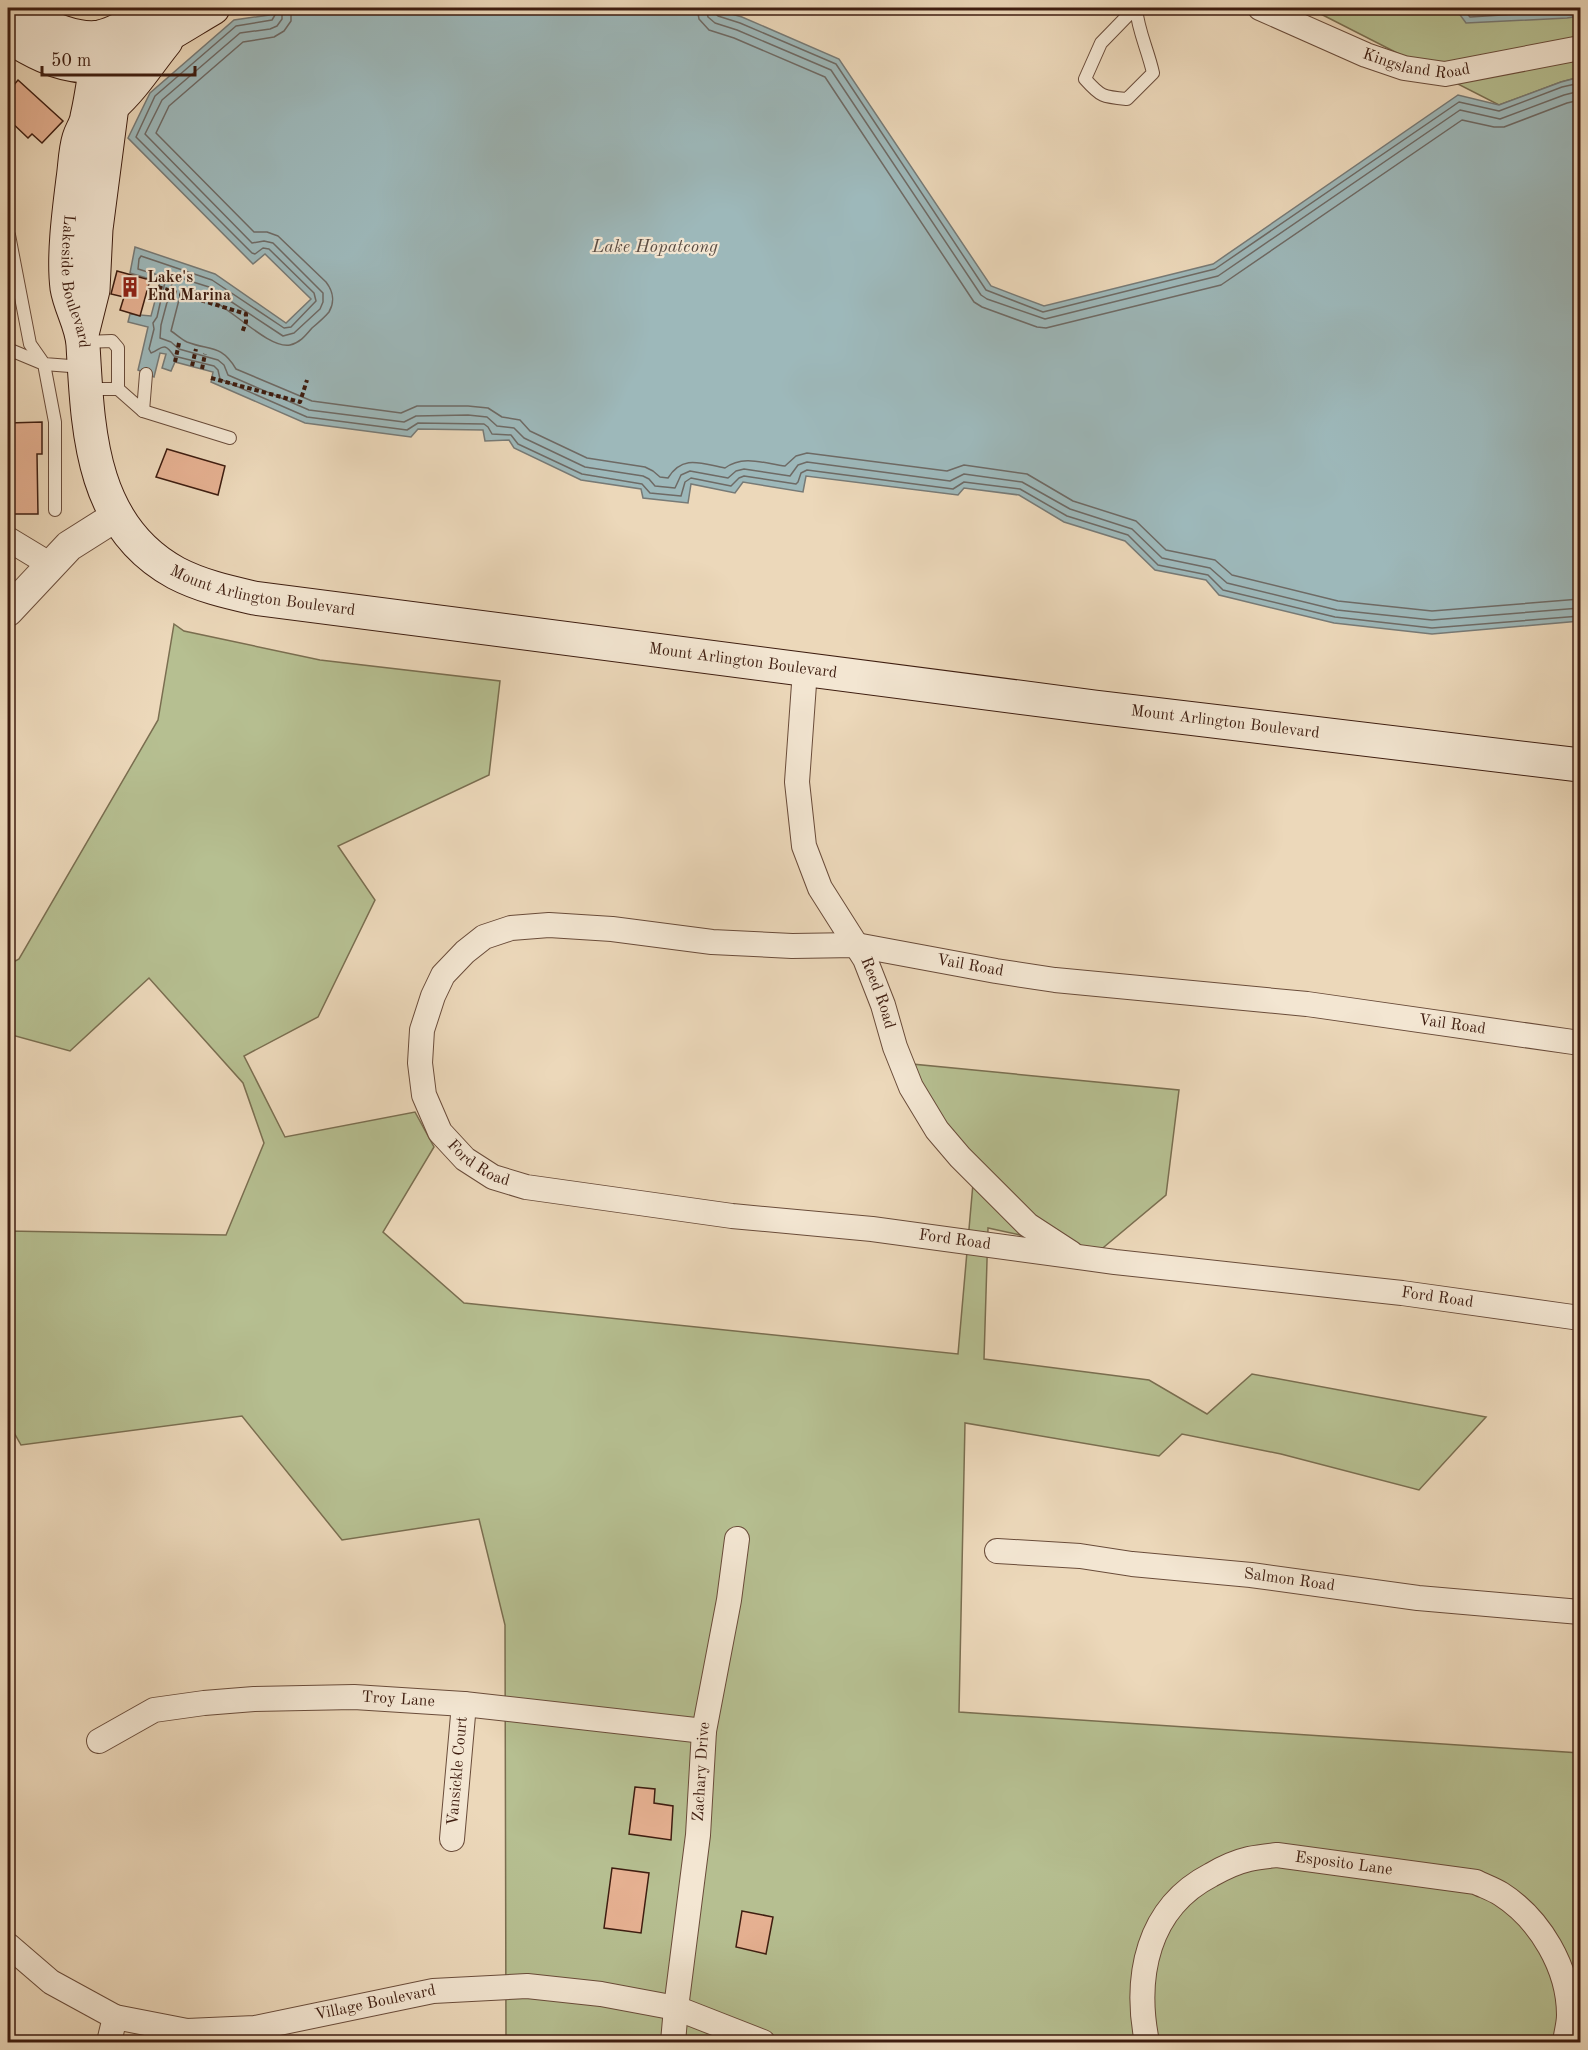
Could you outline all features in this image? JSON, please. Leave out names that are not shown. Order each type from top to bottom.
[{"type":"main road","points":[[8,8],[84,38],[100,55]]},
{"type":"main road","points":[[19,43],[69,64],[84,66],[100,55],[121,29],[213,8]]},
{"type":"main road","points":[[112,106],[124,95],[139,74],[168,18]]},
{"type":"main road","points":[[19,43],[62,81],[74,113],[79,137]]},
{"type":"main road","name":"Lakeside Boulevard","points":[[84,358],[93,290],[96,229],[112,106],[100,55]]},
{"type":"main road","name":"Lakeside Boulevard","points":[[84,358],[67,289],[69,215],[79,137],[87,120],[100,55]]},
{"type":"main road","name":"Mount Arlington Boulevard","points":[[84,358],[92,450],[104,490],[135,539],[154,558],[176,573],[209,587],[254,598],[806,670],[1282,731],[1581,765]]},
{"type":"street","name":"Kingsland Road","points":[[1260,8],[1366,55],[1404,68],[1445,74],[1581,48]]},
{"type":"street","points":[[8,611],[69,546],[118,515]]},
{"type":"street","points":[[8,539],[51,565]]},
{"type":"street","name":"Reed Road","points":[[806,670],[797,782],[804,846],[820,888],[865,959],[911,1087],[937,1130],[960,1157],[1028,1225],[1079,1258]]},
{"type":"street","name":"Vail Road","points":[[422,1040],[422,1030],[433,996],[443,975],[465,952],[484,938],[511,928],[549,925],[612,929],[712,942],[792,946],[856,945],[1055,980],[1307,1004],[1581,1043]]},
{"type":"street","name":"Ford Road","points":[[422,1040],[420,1063],[424,1095],[440,1131],[465,1159],[493,1177],[526,1187],[732,1216],[872,1229],[1079,1258],[1402,1293],[1581,1318]]},
{"type":"street","name":"Zachary Drive","points":[[673,2043],[698,1835],[705,1731],[729,1600],[737,1539]]},
{"type":"street","name":"Salmon Road","points":[[997,1551],[1080,1556],[1132,1564],[1251,1575],[1419,1598],[1581,1612]]},
{"type":"street","name":"Troy Lane","points":[[99,1741],[154,1710],[204,1703],[354,1697],[464,1704],[705,1731]]},
{"type":"street","name":"Vansickle Court","points":[[452,1839],[464,1704]]},
{"type":"street","name":"Esposito Lane","points":[[1147,2043],[1142,2018],[1141,1988],[1146,1955],[1157,1928],[1175,1902],[1196,1882],[1248,1859],[1277,1855],[1476,1881],[1501,1894],[1542,1933],[1556,1957],[1565,1984],[1569,2015],[1565,2043]]},
{"type":"street","name":"Village Boulevard","points":[[8,1945],[51,1982],[115,2017],[187,2031],[255,2028],[434,1991],[527,1986],[601,1994],[676,2008],[763,2043]]},
{"type":"street","points":[[109,2043],[115,2017]]},
{"type":"lane","points":[[1135,8],[1152,73],[1127,99],[1106,98],[1085,79],[1101,42],[1135,8]]},
{"type":"lane","points":[[9,235],[30,344],[44,364],[55,422],[55,510]]},
{"type":"lane","points":[[8,349],[44,364],[84,358],[112,341],[118,348],[118,389]]},
{"type":"lane","points":[[84,358],[143,411],[230,438]]},
{"type":"lane","points":[[143,411],[146,374]]},
{"type":"path","points":[[158,287],[246,314],[242,333]]},
{"type":"path","points":[[175,362],[179,343]]},
{"type":"path","points":[[192,366],[196,349]]},
{"type":"path","points":[[202,369],[205,354]]},
{"type":"path","points":[[211,378],[300,402],[307,380]]},
{"type":"green space","points":[[1309,8],[1580,8],[1580,77],[1499,105]]},
{"type":"green space","points":[[174,624],[184,631],[320,660],[500,681],[489,775],[338,846],[375,900],[318,1017],[244,1056],[285,1137],[415,1112],[434,1147],[383,1232],[464,1303],[958,1354],[974,1172],[901,1063],[1179,1090],[1166,1195],[1098,1252],[988,1228],[984,1359],[1149,1380],[1207,1414],[1252,1374],[1486,1417],[1419,1490],[1281,1454],[1182,1434],[1159,1456],[965,1423],[959,1712],[1580,1753],[1580,2042],[506,2042],[505,1625],[479,1519],[342,1540],[242,1416],[21,1445],[8,1422],[8,1231],[226,1235],[264,1143],[243,1083],[149,978],[70,1051],[8,1034],[8,965],[19,959],[158,720]]},
{"type":"water","name":"Lake Hopatcong","points":[[269,8],[711,8],[742,17],[839,59],[991,286],[1044,306],[1213,264],[1458,95],[1499,105],[1580,77],[1580,621],[1432,634],[1334,623],[1219,595],[1206,580],[1155,570],[1125,541],[1064,522],[1019,495],[964,488],[958,495],[806,476],[803,492],[743,482],[735,493],[691,484],[688,503],[643,498],[641,489],[581,480],[514,448],[509,440],[485,441],[483,430],[418,429],[411,437],[305,423],[211,382],[213,372],[175,362],[171,371],[162,368],[166,354],[160,353],[154,377],[138,370],[148,327],[128,322],[130,314],[151,316],[160,282],[130,273],[135,247],[215,274],[286,323],[311,299],[265,254],[253,264],[128,138],[150,93],[234,20],[269,15]]},
{"type":"water","points":[[1455,8],[1580,8],[1580,16],[1466,23]]},
{"type":"building","points":[[18,80],[63,121],[42,143],[32,134],[28,138],[8,119],[8,92]]},
{"type":"building","name":"Lake's End Marina","points":[[117,271],[150,280],[140,316],[120,310],[124,297],[111,294]]},
{"type":"building","points":[[42,422],[42,454],[37,454],[38,514],[8,514],[8,423]]},
{"type":"building","points":[[167,449],[225,466],[218,495],[156,477]]},
{"type":"building","points":[[635,1787],[655,1789],[654,1803],[673,1806],[671,1840],[629,1834]]},
{"type":"building","points":[[612,1868],[649,1873],[641,1933],[604,1928]]},
{"type":"building","points":[[742,1911],[773,1917],[766,1954],[736,1947]]},
{"type":"place","name":"Lake's End Marina","points":[[130,287]]}]
